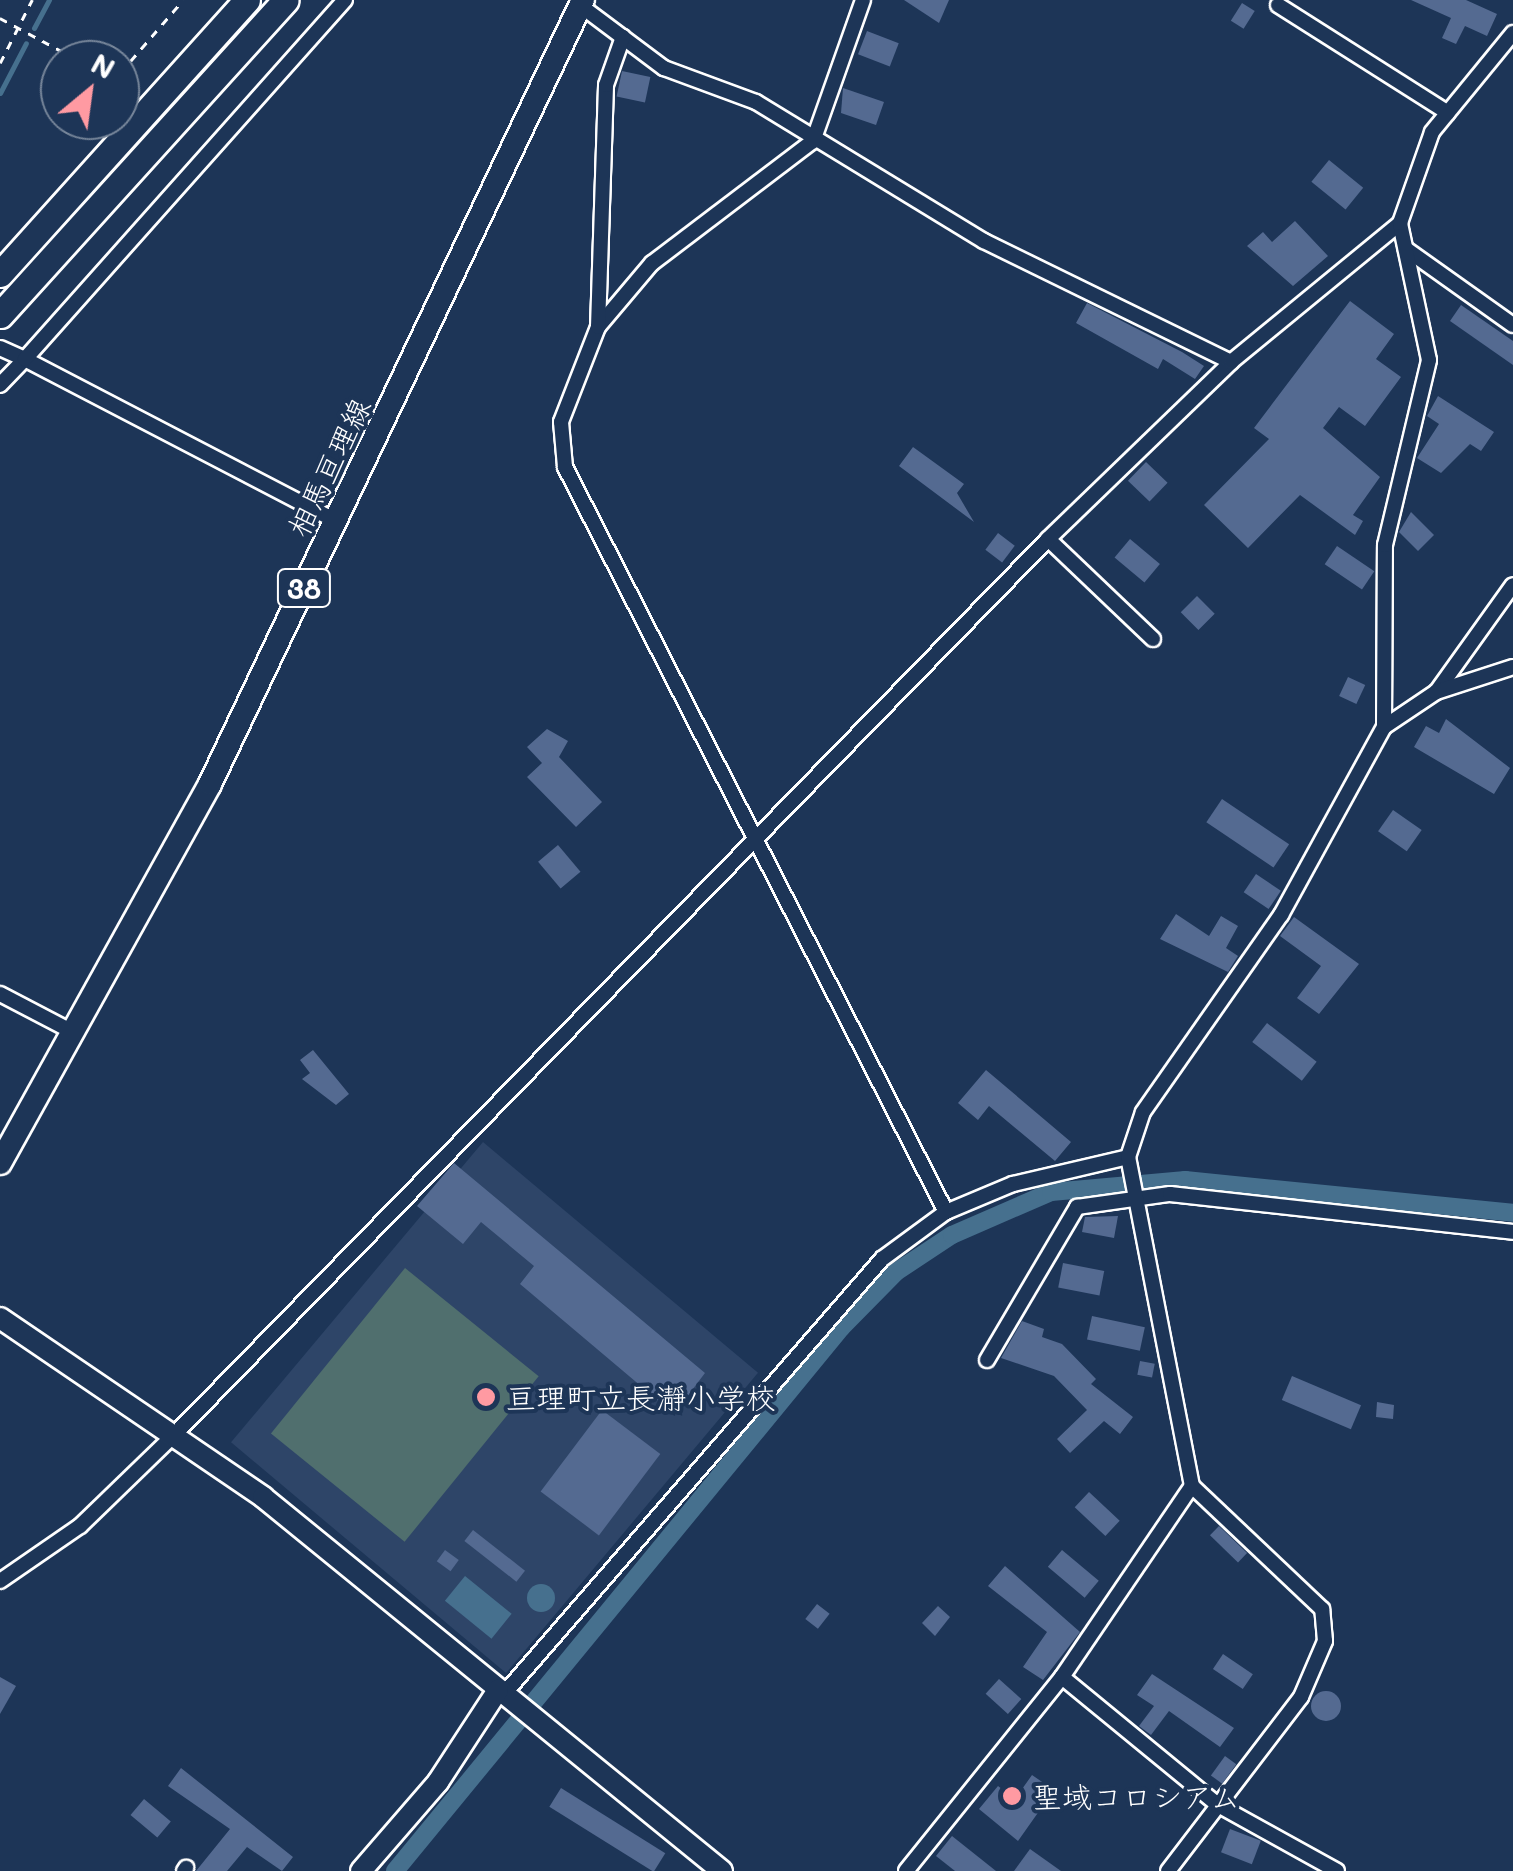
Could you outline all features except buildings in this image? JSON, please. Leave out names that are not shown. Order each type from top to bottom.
[{"type":"highway","points":[[0,274],[247,0]]},
{"type":"highway","points":[[0,314],[286,0]]},
{"type":"main road","name":"相馬亘理線","points":[[0,1164],[210,784],[578,2]]},
{"type":"street","points":[[0,385],[345,0]]},
{"type":"street","points":[[863,0],[813,140],[652,263],[598,327],[560,422],[566,467],[946,1212]]},
{"type":"street","points":[[578,2],[664,68],[756,102],[984,241],[1232,362]]},
{"type":"street","points":[[1278,5],[1448,113]]},
{"type":"street","points":[[1384,727],[1385,545],[1429,360],[1400,223],[1410,174],[1448,113],[1513,34]]},
{"type":"street","points":[[598,327],[606,85],[623,37]]},
{"type":"street","points":[[0,1582],[80,1526],[177,1432],[1048,539],[1232,362],[1400,223]]},
{"type":"street","points":[[1406,249],[1513,325]]},
{"type":"street","points":[[0,348],[336,521]]},
{"type":"street","points":[[1048,539],[1153,639]]},
{"type":"street","points":[[1436,692],[1513,586]]},
{"type":"street","points":[[1168,1871],[1301,1698],[1325,1640],[1322,1609],[1192,1486],[1130,1197],[1128,1157],[1143,1112],[1281,916],[1384,727],[1436,692],[1513,667]]},
{"type":"street","points":[[0,994],[72,1032]]},
{"type":"street","points":[[361,1871],[794,1351],[882,1259],[946,1212],[1013,1184],[1128,1157]]},
{"type":"street","points":[[987,1360],[1076,1207],[1130,1197],[1513,1232]]},
{"type":"street","points":[[0,1318],[177,1432],[722,1871]]},
{"type":"street","points":[[906,1871],[1062,1677],[1192,1486]]},
{"type":"street","points":[[1062,1677],[1218,1805],[1337,1871]]},
{"type":"path","points":[[0,62],[32,0]]},
{"type":"path","points":[[140,50],[183,0]]},
{"type":"path","points":[[0,18],[40,40]]},
{"type":"shaded area","name":"亘理町立長瀞小学校","points":[[483,1142],[758,1373],[506,1673],[231,1442]]},
{"type":"shaded area","points":[[465,1576],[512,1614],[491,1639],[445,1601]]},
{"type":"shaded area","points":[[541,1584],[551,1588],[555,1598],[551,1608],[541,1612],[531,1608],[527,1598],[531,1588]]},
{"type":"green space","points":[[405,1268],[539,1376],[405,1542],[271,1434]]},
{"type":"waterway","points":[[34,28],[49,0]]},
{"type":"waterway","points":[[0,93],[26,43]]},
{"type":"waterway","points":[[395,1871],[841,1328],[896,1272],[952,1235],[1051,1192],[1185,1180],[1513,1213]]},
{"type":"place","name":"亘理町立長瀞小学校","points":[[486,1397]]},
{"type":"place","name":"聖域コロシアム","points":[[1012,1796]]}]
